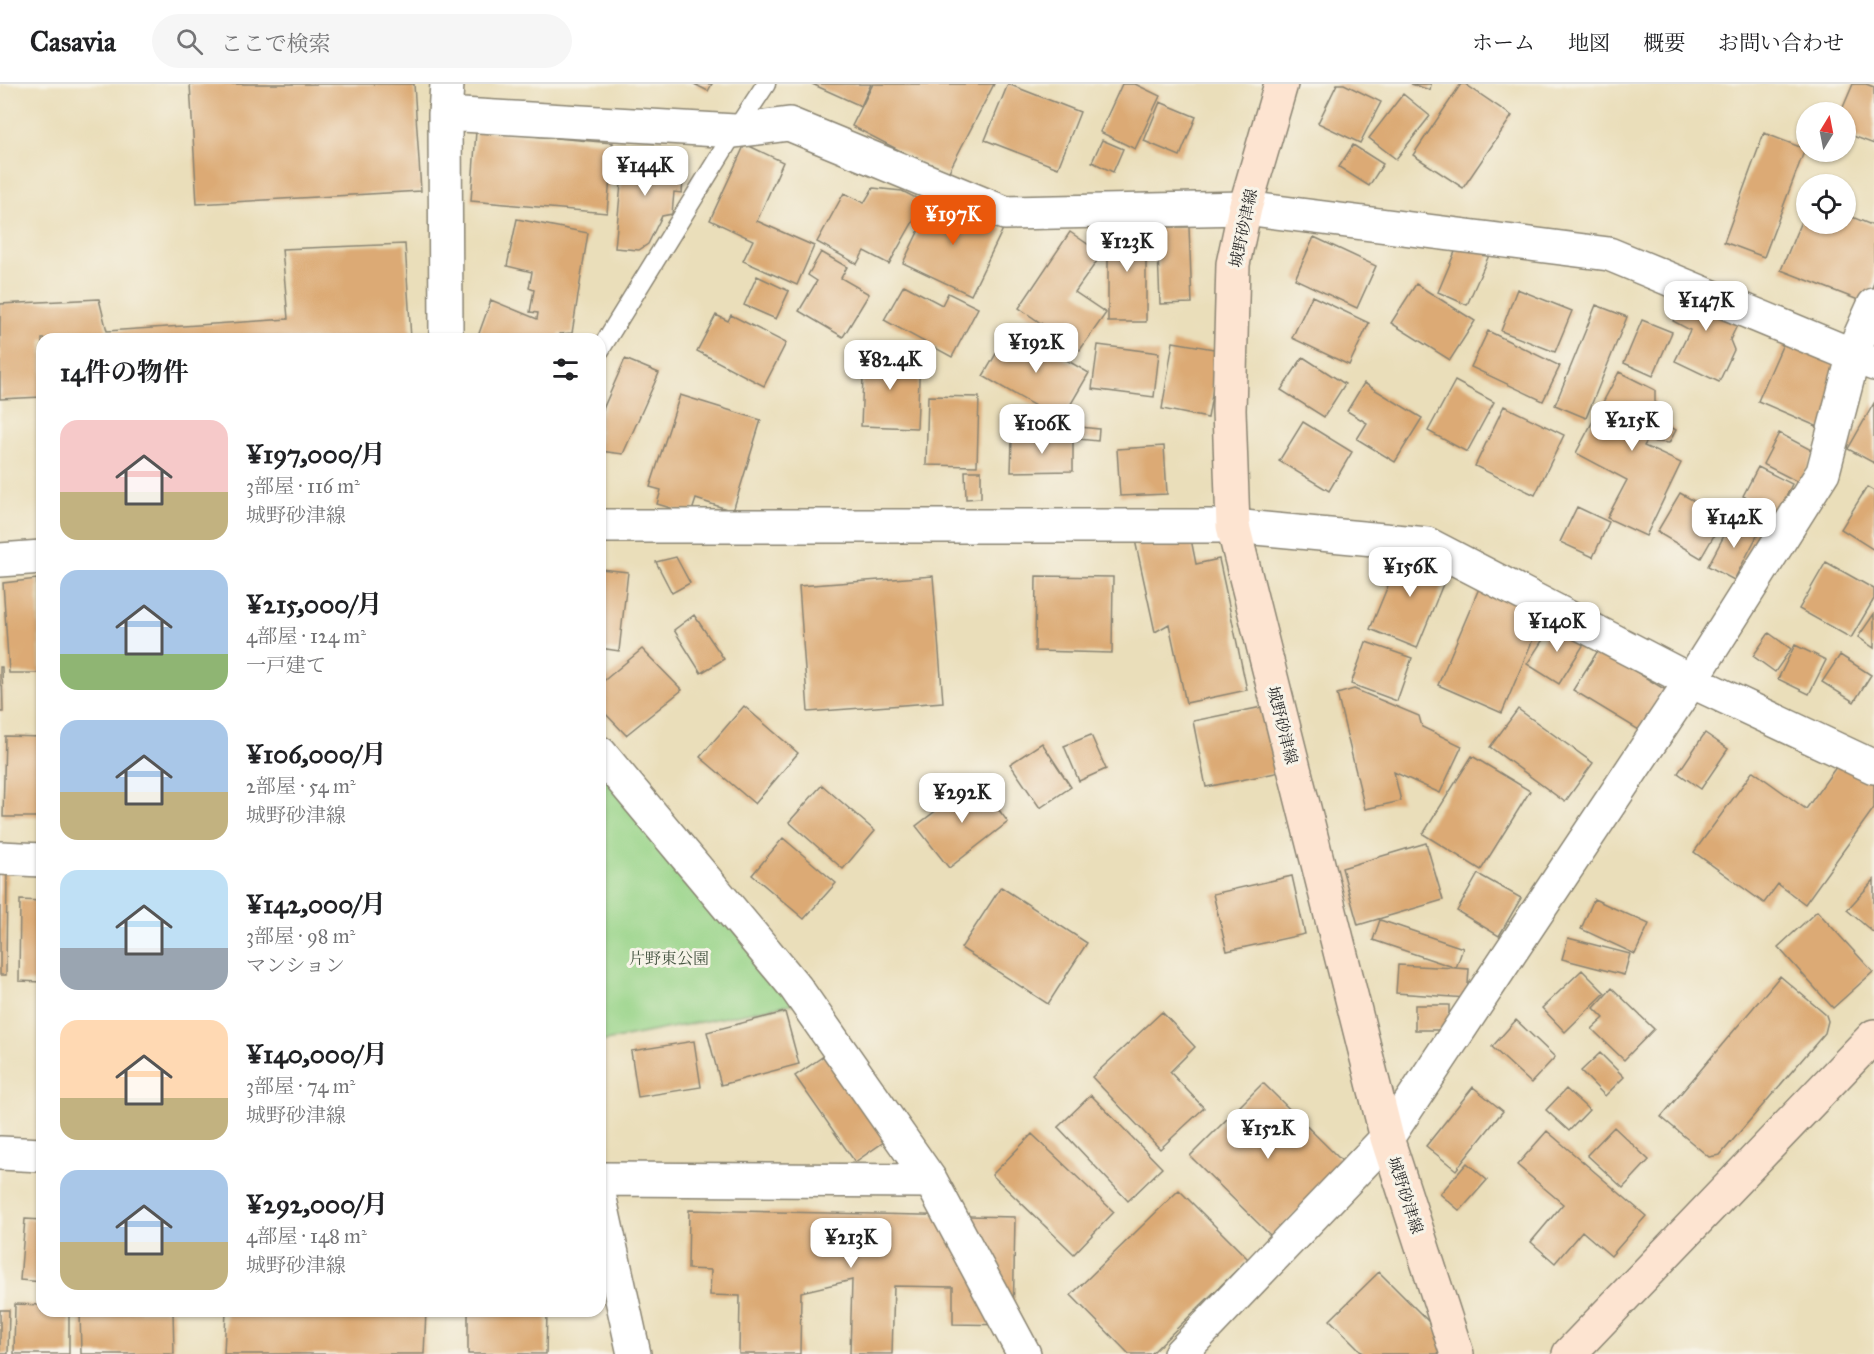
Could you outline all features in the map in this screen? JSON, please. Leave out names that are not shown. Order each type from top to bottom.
[{"type":"main road","name":"城野砂津線","points":[[1281,84],[1245,208],[1233,264],[1228,410],[1233,526],[1388,1138],[1457,1354]]},
{"type":"main road","points":[[1569,1354],[1874,1036]]},
{"type":"street","points":[[446,333],[446,99],[735,131],[789,124],[1005,213],[1245,208],[1609,254],[1863,359]]},
{"type":"street","points":[[1863,359],[1874,305]]},
{"type":"street","points":[[1180,1354],[1388,1138],[1691,681],[1823,472],[1851,365],[1863,359]]},
{"type":"street","points":[[606,526],[1233,526],[1427,544],[1691,681],[1874,767]]},
{"type":"street","points":[[0,560],[36,557]]},
{"type":"street","points":[[606,760],[796,988],[931,1181],[1024,1354]]},
{"type":"street","points":[[0,858],[36,860]]},
{"type":"street","points":[[0,1153],[36,1155]]},
{"type":"street","points":[[606,1179],[931,1181]]},
{"type":"street","points":[[606,1226],[634,1354]]},
{"type":"lane","points":[[606,340],[766,84]]},
{"type":"green space","name":"片野東公園","points":[[606,776],[796,1003],[606,1041]]},
{"type":"building","points":[[190,84],[414,84],[421,191],[197,204]]},
{"type":"building","points":[[694,84],[712,84],[708,91]]},
{"type":"building","points":[[812,84],[871,84],[861,106]]},
{"type":"building","points":[[873,84],[994,84],[947,175],[852,126]]},
{"type":"building","points":[[1008,84],[1080,112],[1058,168],[985,140]]},
{"type":"building","points":[[1122,84],[1135,84],[1160,96],[1135,149],[1100,132]]},
{"type":"building","points":[[1337,84],[1344,84],[1381,102],[1360,143],[1318,123]]},
{"type":"building","points":[[1411,84],[1431,84],[1430,90]]},
{"type":"building","points":[[1461,84],[1465,84],[1512,116],[1463,188],[1413,155]]},
{"type":"building","points":[[1853,84],[1866,84],[1874,87],[1874,144],[1856,137],[1856,102],[1845,102]]},
{"type":"building","points":[[1403,94],[1430,116],[1396,159],[1369,138]]},
{"type":"building","points":[[1160,102],[1196,117],[1180,156],[1144,141]]},
{"type":"building","points":[[476,131],[613,143],[607,213],[471,201]]},
{"type":"building","points":[[1764,133],[1796,145],[1796,162],[1800,162],[1764,257],[1724,242]]},
{"type":"building","points":[[1102,140],[1123,149],[1113,172],[1092,162]]},
{"type":"building","points":[[745,144],[783,162],[757,221],[814,246],[797,285],[743,261],[753,240],[710,220]]},
{"type":"building","points":[[1353,145],[1383,164],[1369,186],[1339,167]]},
{"type":"building","points":[[624,152],[670,156],[669,166],[684,167],[682,193],[674,192],[672,214],[662,216],[648,244],[639,250],[615,248]]},
{"type":"building","points":[[873,188],[902,191],[924,202],[889,264],[864,251],[857,264],[817,242],[844,193],[864,203]]},
{"type":"building","points":[[935,197],[1003,229],[971,295],[903,263]]},
{"type":"building","points":[[517,219],[588,233],[572,333],[479,333],[491,300],[537,319],[538,313],[530,312],[534,290],[529,288],[532,272],[507,266]]},
{"type":"building","points":[[1856,219],[1874,226],[1874,283],[1866,303],[1781,270],[1796,233],[1856,234]]},
{"type":"building","points":[[1108,224],[1146,224],[1146,322],[1108,322]]},
{"type":"building","points":[[1157,227],[1189,227],[1192,303],[1160,304]]},
{"type":"building","points":[[1070,232],[1102,254],[1075,292],[1106,313],[1080,350],[1019,308]]},
{"type":"building","points":[[1314,237],[1376,266],[1357,308],[1295,279]]},
{"type":"building","points":[[1460,240],[1490,253],[1467,305],[1438,292]]},
{"type":"building","points":[[405,244],[411,333],[36,333],[36,397],[0,399],[0,304],[99,299],[107,331],[288,319],[282,249]]},
{"type":"building","points":[[821,252],[847,267],[841,278],[869,294],[843,337],[799,311],[817,281],[808,275]]},
{"type":"building","points":[[757,276],[789,291],[776,319],[744,305]]},
{"type":"building","points":[[1693,280],[1741,317],[1730,340],[1734,350],[1719,382],[1675,361],[1690,330],[1673,321]]},
{"type":"building","points":[[1416,284],[1475,321],[1450,360],[1391,323]]},
{"type":"building","points":[[904,285],[942,305],[948,293],[978,308],[952,357],[884,320]]},
{"type":"building","points":[[1517,289],[1572,311],[1555,352],[1501,331]]},
{"type":"building","points":[[1312,296],[1369,323],[1349,365],[1292,338]]},
{"type":"building","points":[[1596,305],[1627,317],[1586,418],[1555,405]]},
{"type":"building","points":[[716,315],[728,321],[731,315],[786,343],[764,386],[697,351]]},
{"type":"building","points":[[1642,320],[1672,332],[1653,376],[1624,363]]},
{"type":"building","points":[[1011,328],[1089,373],[1061,421],[983,376]]},
{"type":"building","points":[[1488,331],[1560,366],[1543,401],[1471,367]]},
{"type":"building","points":[[1786,337],[1851,365],[1823,429],[1758,401]]},
{"type":"building","points":[[1173,342],[1220,350],[1208,418],[1162,409]]},
{"type":"building","points":[[1098,345],[1159,353],[1154,397],[1092,389]]},
{"type":"building","points":[[864,353],[920,356],[917,428],[861,426]]},
{"type":"building","points":[[1303,357],[1345,384],[1324,417],[1281,390]]},
{"type":"building","points":[[625,359],[659,373],[623,454],[606,452],[606,402]]},
{"type":"building","points":[[1619,372],[1655,390],[1655,418],[1676,430],[1669,443],[1647,441],[1644,446],[1681,463],[1646,536],[1607,518],[1627,480],[1576,453]]},
{"type":"building","points":[[1455,381],[1494,402],[1467,452],[1428,431]]},
{"type":"building","points":[[1364,383],[1422,418],[1395,462],[1357,439],[1367,423],[1347,411]]},
{"type":"building","points":[[680,395],[761,420],[733,511],[696,499],[691,514],[657,504],[661,490],[650,487]]},
{"type":"building","points":[[928,396],[979,397],[977,466],[926,465]]},
{"type":"building","points":[[1874,403],[1874,463],[1848,449]]},
{"type":"building","points":[[1504,406],[1564,435],[1535,495],[1475,466]]},
{"type":"building","points":[[1303,422],[1352,452],[1329,491],[1279,461]]},
{"type":"building","points":[[1051,424],[1099,429],[1098,441],[1049,436]]},
{"type":"building","points":[[1779,433],[1815,452],[1800,483],[1763,464]]},
{"type":"building","points":[[1012,439],[1073,439],[1073,471],[1011,472]]},
{"type":"building","points":[[1164,446],[1167,494],[1120,496],[1117,449]]},
{"type":"building","points":[[1758,467],[1792,484],[1778,514],[1743,496]]},
{"type":"building","points":[[965,471],[981,471],[981,498],[966,499]]},
{"type":"building","points":[[1867,487],[1874,491],[1874,550],[1841,529]]},
{"type":"building","points":[[1680,493],[1724,518],[1701,558],[1657,532]]},
{"type":"building","points":[[1577,507],[1609,522],[1593,557],[1560,542]]},
{"type":"building","points":[[1733,519],[1759,532],[1734,580],[1708,566]]},
{"type":"building","points":[[1189,529],[1196,564],[1219,559],[1247,690],[1186,703],[1169,624],[1155,632],[1135,540]]},
{"type":"building","points":[[1404,547],[1450,567],[1417,648],[1370,629]]},
{"type":"building","points":[[676,557],[690,583],[672,593],[656,562]]},
{"type":"building","points":[[1826,562],[1874,589],[1874,599],[1851,638],[1799,609]]},
{"type":"building","points":[[606,570],[628,572],[619,651],[606,649]]},
{"type":"building","points":[[933,576],[943,702],[808,712],[799,586]]},
{"type":"building","points":[[1036,576],[1113,577],[1112,653],[1035,651]]},
{"type":"building","points":[[36,579],[36,673],[9,673],[3,583]]},
{"type":"building","points":[[1480,586],[1544,613],[1502,713],[1438,685]]},
{"type":"building","points":[[1874,614],[1874,648],[1858,637]]},
{"type":"building","points":[[694,615],[724,659],[701,673],[674,630]]},
{"type":"building","points":[[1555,621],[1586,641],[1559,684],[1527,664]]},
{"type":"building","points":[[1769,633],[1791,649],[1775,672],[1753,656]]},
{"type":"building","points":[[1366,642],[1412,658],[1397,701],[1351,684]]},
{"type":"building","points":[[1795,645],[1826,660],[1809,694],[1778,679]]},
{"type":"building","points":[[642,649],[682,690],[626,735],[606,714],[606,679]]},
{"type":"building","points":[[1599,649],[1669,692],[1644,733],[1573,690]]},
{"type":"building","points":[[1840,655],[1871,675],[1854,702],[1822,682]]},
{"type":"building","points":[[0,667],[2,667],[3,712],[0,712]]},
{"type":"building","points":[[1354,689],[1419,716],[1422,727],[1462,746],[1440,793],[1394,772],[1401,801],[1365,809],[1337,694]]},
{"type":"building","points":[[1272,705],[1285,771],[1206,787],[1193,721]]},
{"type":"building","points":[[744,706],[798,753],[755,804],[700,757]]},
{"type":"building","points":[[1518,709],[1593,763],[1565,802],[1490,747]]},
{"type":"building","points":[[1705,733],[1728,749],[1701,789],[1678,773]]},
{"type":"building","points":[[1091,735],[1106,769],[1079,781],[1064,746]]},
{"type":"building","points":[[5,736],[36,737],[36,817],[3,817]]},
{"type":"building","points":[[1042,743],[1071,787],[1040,808],[1010,764]]},
{"type":"building","points":[[1472,756],[1530,791],[1481,870],[1423,834]]},
{"type":"building","points":[[1844,756],[1874,778],[1874,808],[1805,904],[1778,884],[1764,903],[1694,852],[1753,771],[1806,809]]},
{"type":"building","points":[[976,780],[1008,822],[949,868],[916,826]]},
{"type":"building","points":[[822,785],[875,831],[843,869],[789,822]]},
{"type":"building","points":[[783,838],[836,883],[804,919],[752,875]]},
{"type":"building","points":[[1426,843],[1443,900],[1358,925],[1342,868]]},
{"type":"building","points":[[0,872],[7,872],[6,975],[0,975]]},
{"type":"building","points":[[1478,874],[1521,898],[1499,936],[1457,911]]},
{"type":"building","points":[[1292,876],[1305,934],[1227,951],[1213,894]]},
{"type":"building","points":[[1874,880],[1874,933],[1847,910]]},
{"type":"building","points":[[1001,887],[1087,943],[1048,1004],[961,948]]},
{"type":"building","points":[[1594,899],[1649,924],[1635,954],[1581,929]]},
{"type":"building","points":[[20,900],[36,901],[36,982],[19,981]]},
{"type":"building","points":[[1817,911],[1873,972],[1833,1008],[1778,947]]},
{"type":"building","points":[[1380,920],[1463,948],[1456,968],[1373,940]]},
{"type":"building","points":[[1568,938],[1630,954],[1624,975],[1562,959]]},
{"type":"building","points":[[1398,965],[1469,969],[1467,998],[1396,993]]},
{"type":"building","points":[[1582,970],[1605,993],[1565,1032],[1542,1008]]},
{"type":"building","points":[[1780,976],[1826,1015],[1828,1021],[1825,1033],[1720,1155],[1709,1157],[1661,1117]]},
{"type":"building","points":[[1612,988],[1654,1029],[1624,1060],[1592,1029],[1604,1018],[1594,1008]]},
{"type":"building","points":[[1415,1005],[1449,1005],[1449,1030],[1415,1030]]},
{"type":"building","points":[[785,1012],[799,1064],[721,1085],[707,1032]]},
{"type":"building","points":[[1162,1012],[1195,1047],[1170,1072],[1204,1108],[1160,1149],[1092,1077]]},
{"type":"building","points":[[1516,1020],[1555,1057],[1531,1083],[1492,1047]]},
{"type":"building","points":[[694,1041],[701,1087],[638,1097],[631,1051]]},
{"type":"building","points":[[828,1053],[888,1139],[855,1162],[795,1076]]},
{"type":"building","points":[[1600,1053],[1624,1077],[1605,1096],[1581,1071]]},
{"type":"building","points":[[1263,1083],[1345,1164],[1272,1237],[1190,1156]]},
{"type":"building","points":[[1473,1087],[1503,1111],[1456,1170],[1426,1146]]},
{"type":"building","points":[[1566,1089],[1589,1110],[1569,1131],[1546,1110]]},
{"type":"building","points":[[1091,1095],[1162,1168],[1128,1201],[1058,1127]]},
{"type":"building","points":[[1614,1127],[1649,1160],[1623,1188],[1587,1155]]},
{"type":"building","points":[[1547,1131],[1646,1216],[1611,1256],[1582,1231],[1555,1263],[1531,1242],[1563,1204],[1517,1165]]},
{"type":"building","points":[[1032,1134],[1114,1212],[1074,1254],[992,1175]]},
{"type":"building","points":[[1467,1163],[1487,1180],[1460,1211],[1440,1194]]},
{"type":"building","points":[[1179,1190],[1248,1259],[1151,1354],[1129,1354],[1071,1295]]},
{"type":"building","points":[[689,1210],[1015,1217],[1013,1325],[953,1324],[953,1287],[894,1286],[892,1354],[850,1354],[852,1280],[801,1292],[800,1354],[739,1354],[740,1296],[710,1295],[711,1270],[688,1269]]},
{"type":"building","points":[[25,1219],[36,1220],[36,1281],[20,1280]]},
{"type":"building","points":[[1379,1272],[1451,1344],[1440,1354],[1364,1354],[1330,1320]]},
{"type":"building","points":[[15,1304],[36,1305],[36,1317],[69,1317],[69,1354],[14,1354]]},
{"type":"building","points":[[0,1310],[9,1310],[8,1354],[0,1354]]},
{"type":"building","points":[[80,1317],[173,1317],[174,1354],[81,1354]]},
{"type":"building","points":[[226,1317],[426,1317],[424,1354],[224,1354]]},
{"type":"building","points":[[468,1317],[547,1317],[546,1354],[468,1354]]}]
